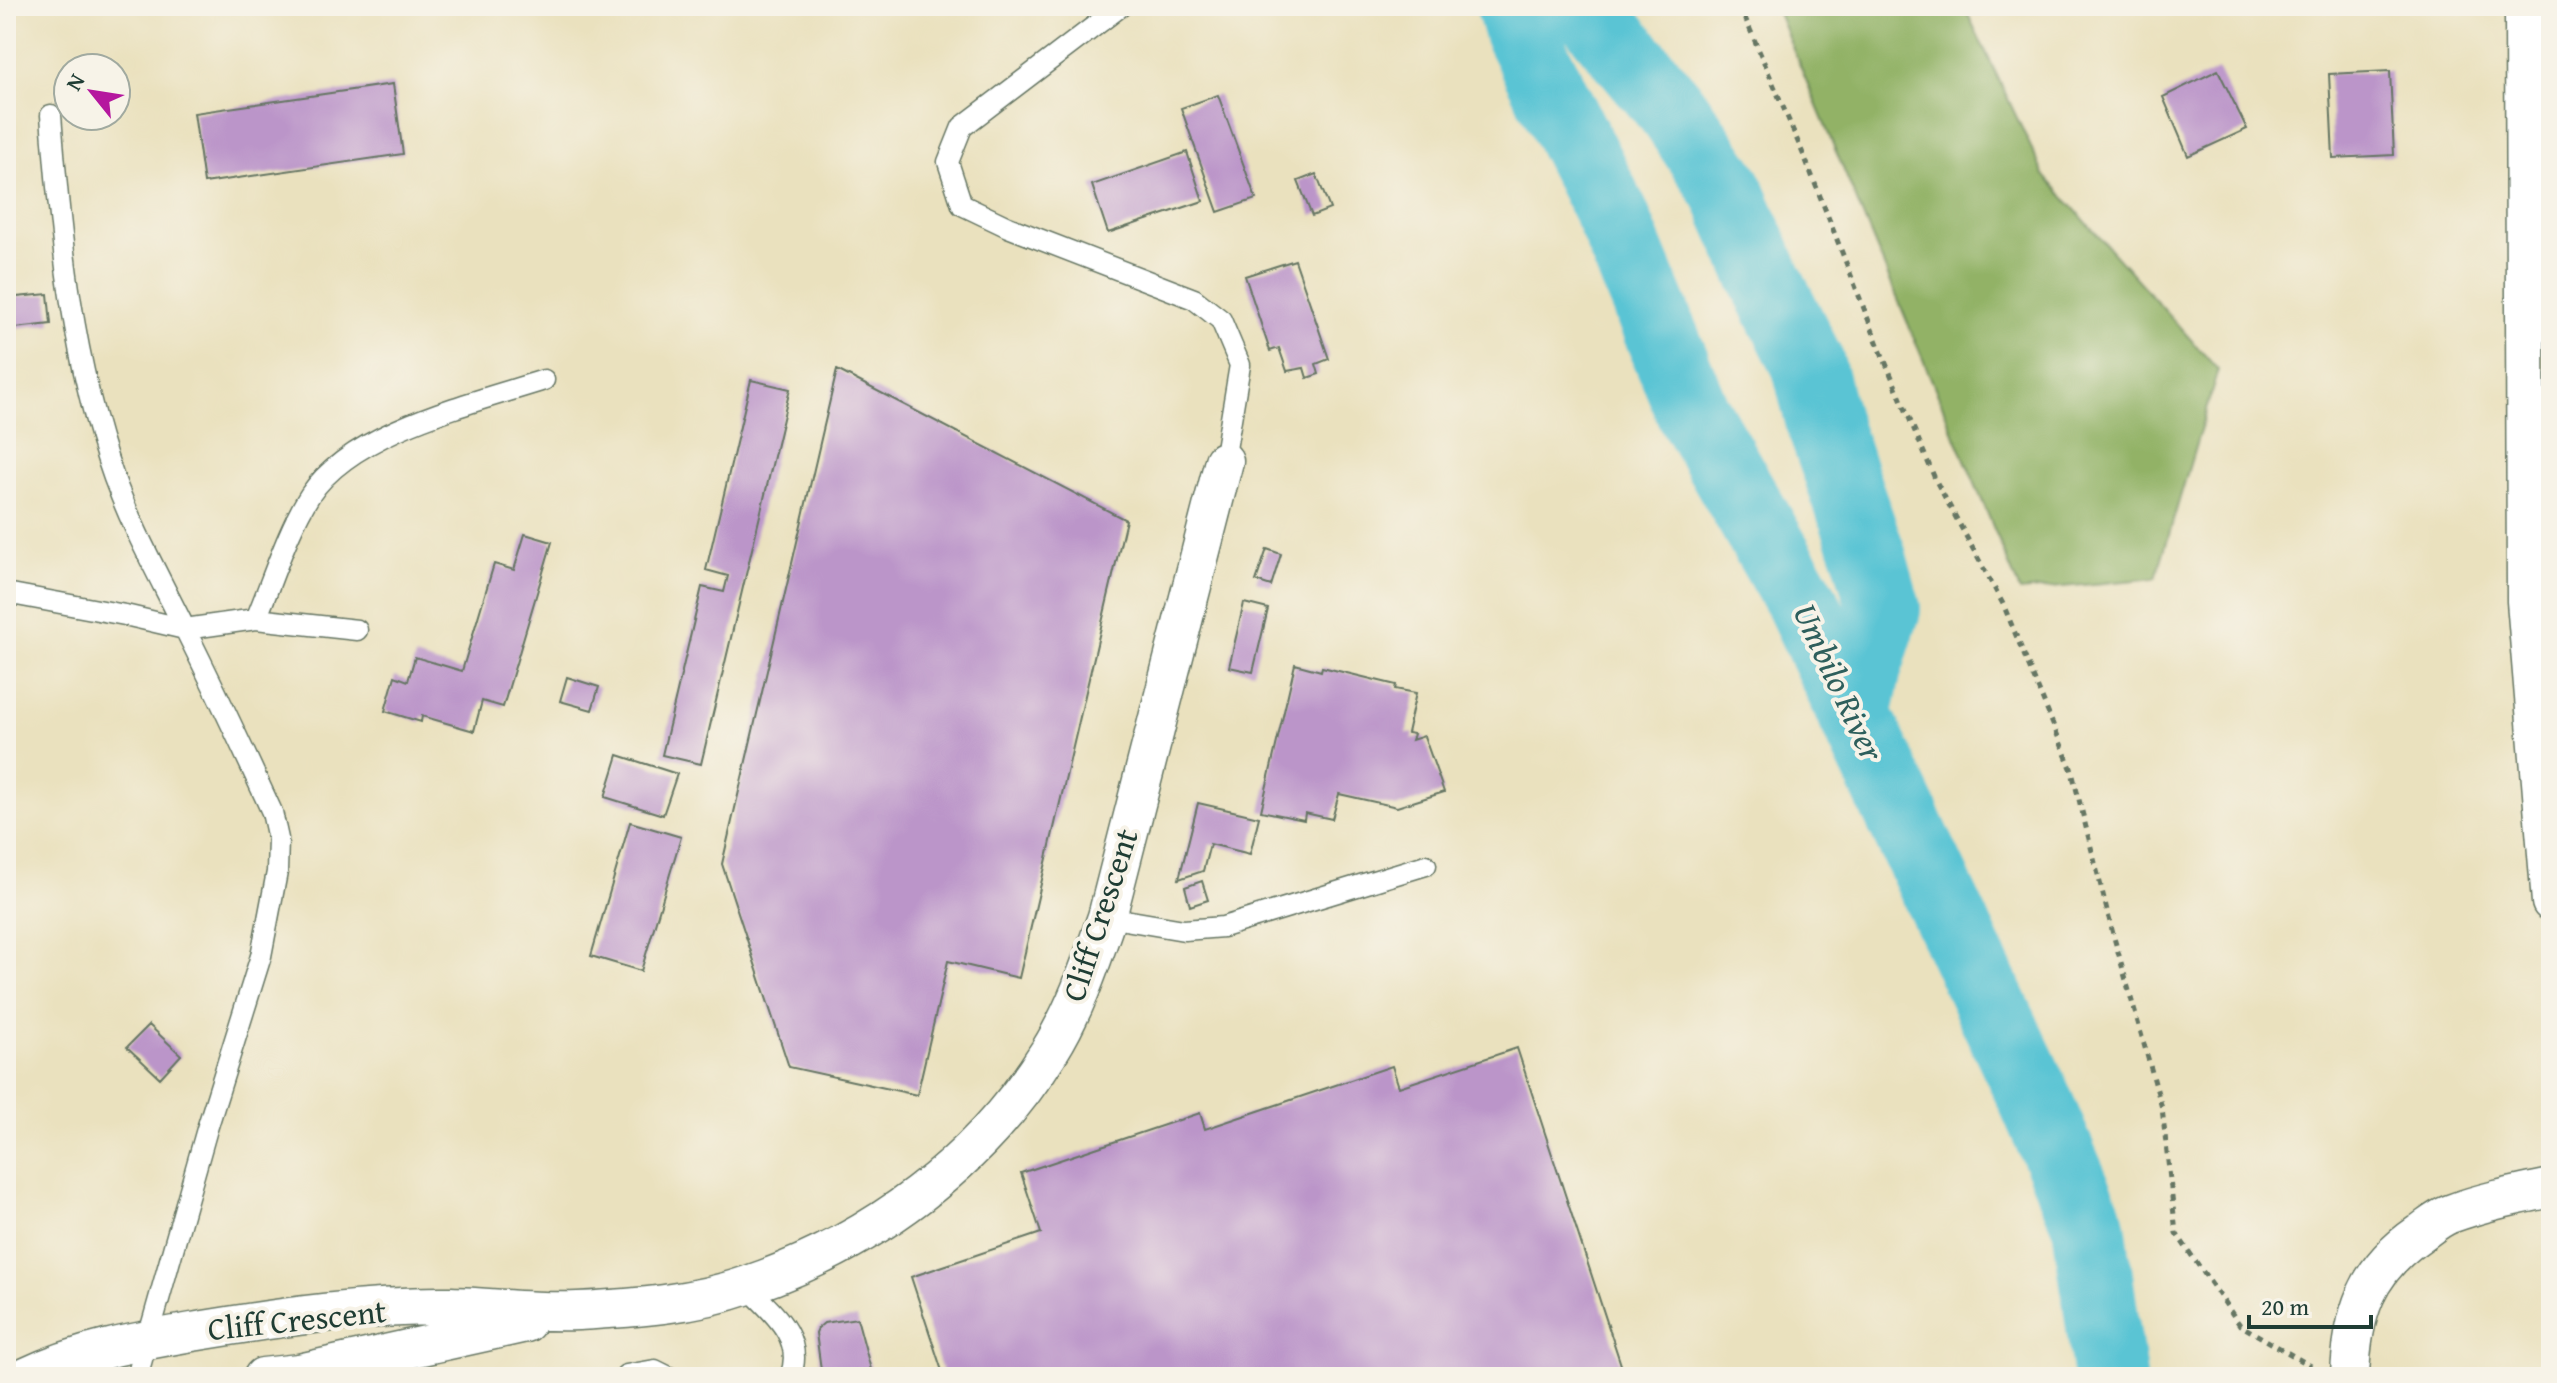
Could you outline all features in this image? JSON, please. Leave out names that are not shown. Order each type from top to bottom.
[{"type":"street","points":[[2524,6],[2526,601],[2551,902]]},
{"type":"street","name":"Cliff Crescent","points":[[26,1377],[84,1355],[149,1339],[299,1314],[449,1306],[575,1312],[671,1304],[746,1286],[815,1259],[879,1224],[938,1180],[984,1139],[1050,1050],[1072,1006],[1107,917],[1224,461]]},
{"type":"street","points":[[2334,1373],[2352,1338],[2362,1300],[2381,1268],[2409,1241],[2447,1215],[2551,1188]]},
{"type":"street","name":"Cliff Crescent","points":[[263,1377],[299,1373],[575,1312]]},
{"type":"lane","points":[[1121,6],[962,127],[948,162],[962,205],[1008,227],[1194,299],[1221,320],[1240,365],[1224,461]]},
{"type":"lane","points":[[51,115],[63,251],[94,413],[114,477],[141,546],[185,629],[272,812],[278,839],[277,872],[261,956],[207,1129],[137,1377]]},
{"type":"lane","points":[[256,619],[300,513],[311,493],[329,472],[362,448],[428,418],[544,380]]},
{"type":"lane","points":[[6,593],[185,629],[256,619],[357,630]]},
{"type":"lane","points":[[1107,917],[1184,930],[1223,927],[1426,865]]},
{"type":"lane","points":[[746,1286],[777,1316],[789,1334],[795,1352],[790,1377]]},
{"type":"lane","points":[[619,1376],[655,1370],[669,1377]]},
{"type":"path","points":[[1740,6],[1936,481],[2003,604],[2071,768],[2162,1108],[2176,1233],[2240,1325],[2334,1373]]},
{"type":"green space","points":[[1775,6],[1964,6],[2044,175],[2218,370],[2156,578],[2020,591]]},
{"type":"building","points":[[2218,70],[2247,129],[2188,156],[2163,97]]},
{"type":"building","points":[[2390,71],[2394,155],[2333,158],[2329,74]]},
{"type":"building","points":[[393,84],[403,154],[204,183],[194,113]]},
{"type":"building","points":[[1218,95],[1256,199],[1218,212],[1181,108]]},
{"type":"building","points":[[1187,152],[1203,201],[1108,233],[1092,185]]},
{"type":"building","points":[[1316,174],[1330,209],[1312,216],[1298,181]]},
{"type":"building","points":[[1295,260],[1329,359],[1316,364],[1319,374],[1307,378],[1304,368],[1287,371],[1279,348],[1270,351],[1245,276]]},
{"type":"building","points":[[48,294],[51,324],[6,329],[6,298]]},
{"type":"building","points":[[837,370],[1126,520],[1019,978],[948,961],[917,1095],[789,1067],[722,864]]},
{"type":"building","points":[[751,380],[790,389],[701,764],[662,755],[702,587],[724,592],[728,576],[706,570]]},
{"type":"building","points":[[525,534],[552,542],[503,707],[482,701],[474,731],[422,716],[421,722],[385,711],[395,676],[408,681],[415,657],[462,671],[494,564],[514,570]]},
{"type":"building","points":[[1267,549],[1281,554],[1271,586],[1256,581]]},
{"type":"building","points":[[1244,603],[1268,609],[1253,672],[1229,667]]},
{"type":"building","points":[[1295,664],[1321,671],[1322,667],[1416,693],[1407,733],[1414,734],[1412,740],[1424,736],[1444,792],[1397,807],[1339,794],[1332,819],[1305,813],[1304,820],[1261,811]]},
{"type":"building","points":[[567,677],[599,687],[592,710],[560,701]]},
{"type":"building","points":[[618,755],[677,774],[663,815],[605,797]]},
{"type":"building","points":[[1198,803],[1259,817],[1250,854],[1210,844],[1203,871],[1179,879]]},
{"type":"building","points":[[630,822],[681,837],[641,971],[591,956]]},
{"type":"building","points":[[1202,881],[1208,900],[1190,906],[1185,887]]},
{"type":"building","points":[[149,1025],[181,1055],[160,1078],[127,1047]]},
{"type":"building","points":[[1517,1048],[1625,1377],[944,1377],[911,1277],[1041,1233],[1021,1173],[1200,1113],[1205,1129],[1392,1066],[1399,1087]]},
{"type":"building","points":[[857,1318],[873,1377],[822,1377],[816,1333],[818,1328],[824,1323]]},
{"type":"waterway","name":"Umbilo River","points":[[1513,6],[1520,31],[1613,217],[1692,410],[1804,606],[2034,1097],[2089,1225],[2110,1377]]},
{"type":"waterway","points":[[1586,6],[1676,114],[1726,188],[1767,282],[1808,364],[1823,424],[1870,558],[1884,609],[1865,668],[1855,716]]}]
